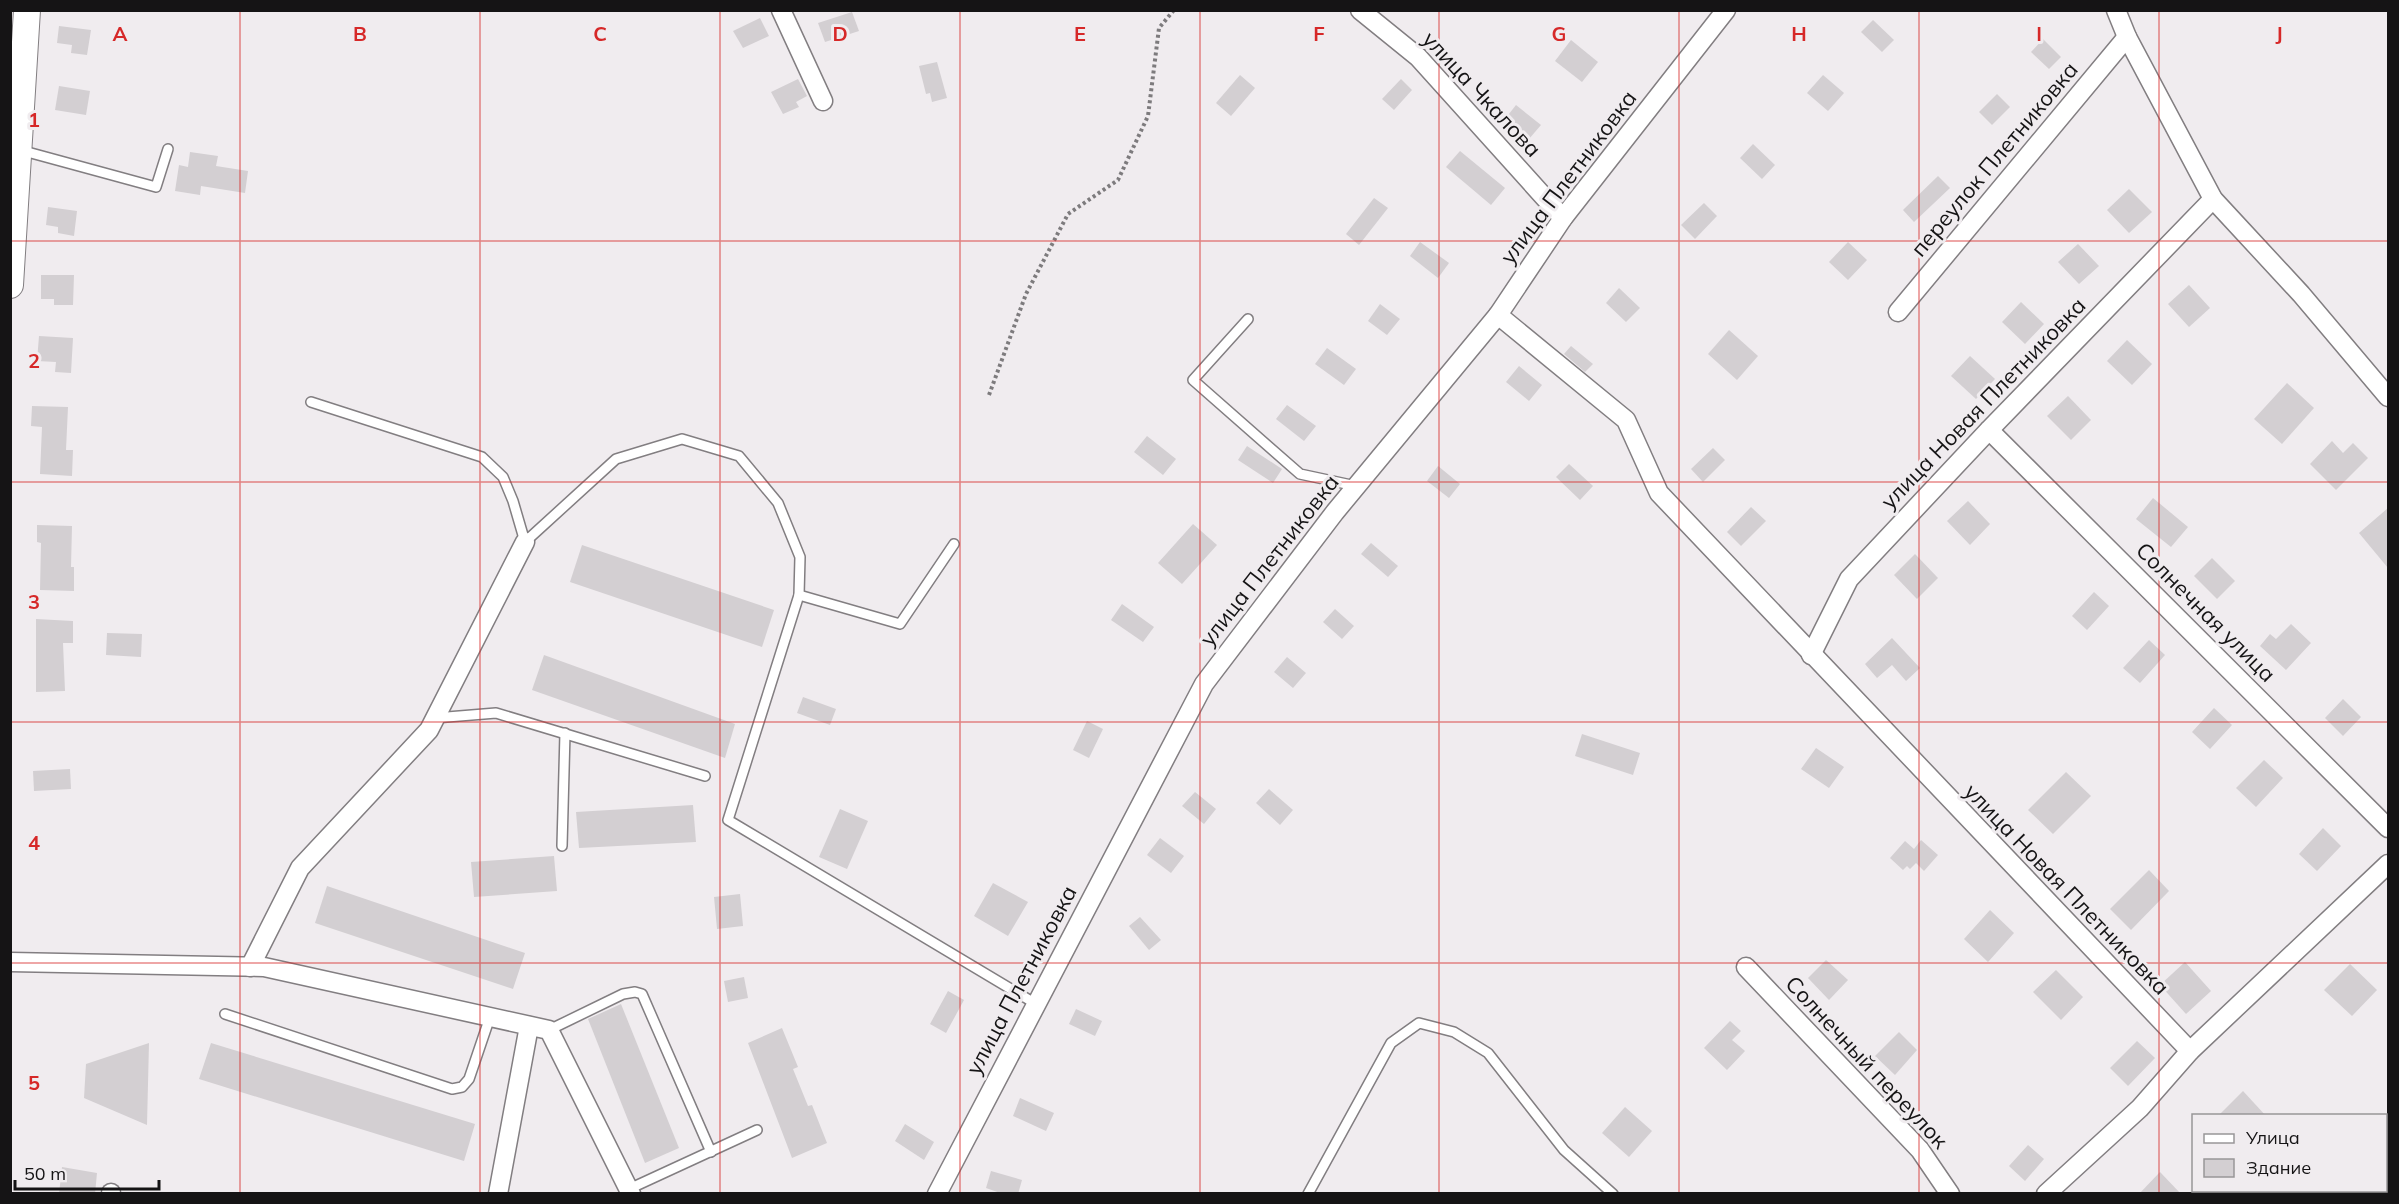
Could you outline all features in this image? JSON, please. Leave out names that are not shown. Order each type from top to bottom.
[{"type":"main road","points":[[10,285],[27,10]]},
{"type":"street","points":[[781,10],[823,101]]},
{"type":"street","name":"улица Чкалова","points":[[1360,10],[1419,57],[1563,218]]},
{"type":"street","name":"улица Плетниковка","points":[[937,1194],[1204,684],[1356,486],[1498,315],[1563,218],[1726,10]]},
{"type":"street","points":[[2116,10],[2127,37],[2213,199],[2301,294],[2388,397]]},
{"type":"street","name":"переулок Плетниковка","points":[[1898,312],[2127,37]]},
{"type":"street","name":"улица Новая Плетниковка","points":[[1810,655],[1849,579],[1989,430],[2213,199]]},
{"type":"street","name":"улица Новая Плетниковка","points":[[1498,315],[1626,420],[1659,494],[2190,1051]]},
{"type":"street","name":"Солнечная улица","points":[[1989,430],[2388,828]]},
{"type":"street","points":[[250,967],[300,868],[429,730],[525,542]]},
{"type":"street","points":[[2046,1194],[2140,1108],[2190,1051],[2388,864]]},
{"type":"street","points":[[10,962],[264,967],[549,1030],[630,1191]]},
{"type":"street","name":"Солнечный переулок","points":[[1746,967],[1920,1150],[1950,1194]]},
{"type":"street","points":[[498,1194],[529,1026]]},
{"type":"lane","points":[[17,149],[156,187],[168,149]]},
{"type":"lane","points":[[1248,319],[1193,380],[1300,474],[1356,486]]},
{"type":"lane","points":[[311,402],[482,457],[503,477],[525,542],[616,459],[682,439],[739,456],[778,503],[800,557],[799,596],[728,820],[1036,1004]]},
{"type":"lane","points":[[799,596],[900,624],[954,544]]},
{"type":"lane","points":[[435,718],[496,712],[705,776]]},
{"type":"lane","points":[[562,846],[565,733]]},
{"type":"lane","points":[[549,1030],[623,994],[635,992],[642,994],[711,1152]]},
{"type":"lane","points":[[225,1014],[453,1089],[462,1087],[469,1079],[490,1017]]},
{"type":"lane","points":[[1308,1194],[1391,1043],[1419,1023],[1454,1032],[1488,1053],[1564,1150],[1613,1194]]},
{"type":"lane","points":[[630,1191],[757,1130]]},
{"type":"path","points":[[989,395],[1026,294],[1068,214],[1118,180],[1148,116],[1159,28],[1174,10]]},
{"type":"building","points":[[852,12],[859,31],[825,42],[818,23]]},
{"type":"building","points":[[760,18],[769,36],[743,48],[733,31]]},
{"type":"building","points":[[1873,20],[1894,40],[1882,52],[1861,32]]},
{"type":"building","points":[[59,26],[91,30],[87,55],[71,53],[72,45],[57,43]]},
{"type":"building","points":[[2043,39],[2061,57],[2049,69],[2031,52]]},
{"type":"building","points":[[1571,40],[1598,62],[1582,82],[1555,61]]},
{"type":"building","points":[[937,62],[947,98],[932,102],[930,93],[926,94],[919,66]]},
{"type":"building","points":[[1240,75],[1255,88],[1231,116],[1216,103]]},
{"type":"building","points":[[1823,75],[1844,93],[1828,111],[1807,93]]},
{"type":"building","points":[[798,79],[807,96],[796,102],[799,107],[783,114],[771,92]]},
{"type":"building","points":[[1401,79],[1412,90],[1394,110],[1382,99]]},
{"type":"building","points":[[59,86],[90,91],[86,115],[55,110]]},
{"type":"building","points":[[1997,94],[2010,107],[1992,125],[1979,112]]},
{"type":"building","points":[[1516,105],[1541,125],[1529,139],[1505,119]]},
{"type":"building","points":[[1753,144],[1775,165],[1762,179],[1740,158]]},
{"type":"building","points":[[1460,151],[1505,188],[1491,205],[1446,167]]},
{"type":"building","points":[[190,152],[218,156],[216,166],[248,171],[245,193],[201,186],[200,195],[175,191],[179,165],[188,167]]},
{"type":"building","points":[[1938,176],[1950,188],[1914,222],[1903,210]]},
{"type":"building","points":[[2129,189],[2152,212],[2129,233],[2107,210]]},
{"type":"building","points":[[1374,198],[1388,208],[1359,245],[1346,234]]},
{"type":"building","points":[[1704,203],[1717,216],[1695,239],[1681,225]]},
{"type":"building","points":[[48,207],[77,211],[74,236],[58,233],[58,227],[46,225]]},
{"type":"building","points":[[1420,242],[1449,263],[1438,278],[1410,256]]},
{"type":"building","points":[[1848,242],[1867,260],[1848,280],[1829,262]]},
{"type":"building","points":[[2078,244],[2099,266],[2079,284],[2058,262]]},
{"type":"building","points":[[41,275],[74,275],[73,305],[54,305],[54,299],[41,299]]},
{"type":"building","points":[[2189,285],[2210,308],[2189,327],[2168,304]]},
{"type":"building","points":[[1619,288],[1640,308],[1626,322],[1606,303]]},
{"type":"building","points":[[2021,302],[2044,324],[2025,344],[2002,322]]},
{"type":"building","points":[[1380,304],[1400,319],[1387,335],[1368,321]]},
{"type":"building","points":[[1729,330],[1758,356],[1737,380],[1708,354]]},
{"type":"building","points":[[39,336],[73,338],[71,373],[55,372],[56,362],[37,361]]},
{"type":"building","points":[[2127,340],[2152,364],[2132,385],[2107,361]]},
{"type":"building","points":[[1571,346],[1593,364],[1585,372],[1564,354]]},
{"type":"building","points":[[1327,348],[1356,369],[1344,385],[1315,364]]},
{"type":"building","points":[[1970,356],[1995,379],[1976,399],[1951,376]]},
{"type":"building","points":[[1519,366],[1542,385],[1529,401],[1506,382]]},
{"type":"building","points":[[2287,383],[2314,408],[2282,444],[2254,419]]},
{"type":"building","points":[[2068,396],[2091,420],[2071,440],[2047,416]]},
{"type":"building","points":[[1287,405],[1316,426],[1304,441],[1276,419]]},
{"type":"building","points":[[32,406],[68,407],[66,450],[73,450],[72,476],[40,474],[42,427],[31,426]]},
{"type":"building","points":[[1147,436],[1176,459],[1163,475],[1134,452]]},
{"type":"building","points":[[2332,441],[2343,453],[2353,443],[2368,458],[2336,490],[2310,464]]},
{"type":"building","points":[[1247,446],[1282,469],[1273,483],[1238,460]]},
{"type":"building","points":[[1713,448],[1725,460],[1703,482],[1691,469]]},
{"type":"building","points":[[1569,464],[1593,486],[1580,500],[1556,477]]},
{"type":"building","points":[[1438,466],[1460,484],[1449,498],[1427,481]]},
{"type":"building","points":[[2153,498],[2188,527],[2171,547],[2136,519]]},
{"type":"building","points":[[1968,501],[1990,524],[1970,545],[1947,521]]},
{"type":"building","points":[[1751,507],[1766,521],[1741,546],[1727,532]]},
{"type":"building","points":[[2388,508],[2388,568],[2359,533]]},
{"type":"building","points":[[1193,524],[1217,545],[1182,584],[1158,563]]},
{"type":"building","points":[[37,525],[72,526],[71,567],[74,567],[74,591],[40,590],[41,543],[37,542]]},
{"type":"building","points":[[1371,543],[1398,566],[1388,577],[1361,554]]},
{"type":"building","points":[[582,545],[774,610],[762,647],[570,582]]},
{"type":"building","points":[[1915,554],[1938,578],[1917,599],[1894,575]]},
{"type":"building","points":[[2212,558],[2235,581],[2217,599],[2194,576]]},
{"type":"building","points":[[2094,592],[2109,606],[2087,630],[2072,616]]},
{"type":"building","points":[[1122,604],[1154,627],[1143,642],[1111,620]]},
{"type":"building","points":[[1335,609],[1354,626],[1342,639],[1323,622]]},
{"type":"building","points":[[36,619],[73,621],[73,643],[63,643],[65,691],[36,692]]},
{"type":"building","points":[[2291,624],[2311,643],[2286,670],[2260,646],[2270,634],[2276,639]]},
{"type":"building","points":[[107,633],[142,634],[141,657],[106,655]]},
{"type":"building","points":[[1892,638],[1920,668],[1906,681],[1892,665],[1877,678],[1865,664]]},
{"type":"building","points":[[2149,640],[2165,655],[2140,683],[2123,668]]},
{"type":"building","points":[[544,655],[735,724],[725,758],[532,690]]},
{"type":"building","points":[[1287,657],[1306,673],[1293,688],[1274,672]]},
{"type":"building","points":[[803,697],[836,709],[830,725],[797,713]]},
{"type":"building","points":[[2343,699],[2361,717],[2343,736],[2325,718]]},
{"type":"building","points":[[2214,708],[2232,725],[2210,749],[2192,732]]},
{"type":"building","points":[[1087,721],[1103,729],[1089,758],[1073,750]]},
{"type":"building","points":[[1582,734],[1640,753],[1633,775],[1575,756]]},
{"type":"building","points":[[1816,748],[1844,767],[1829,788],[1801,769]]},
{"type":"building","points":[[2264,760],[2283,778],[2256,807],[2236,788]]},
{"type":"building","points":[[70,769],[71,789],[34,791],[33,771]]},
{"type":"building","points":[[2066,772],[2091,796],[2053,834],[2028,810]]},
{"type":"building","points":[[1269,789],[1293,810],[1280,825],[1256,803]]},
{"type":"building","points":[[1195,792],[1216,809],[1204,824],[1182,806]]},
{"type":"building","points":[[693,805],[696,842],[579,848],[576,812]]},
{"type":"building","points":[[840,809],[868,821],[847,869],[819,857]]},
{"type":"building","points":[[2323,828],[2341,846],[2317,871],[2299,854]]},
{"type":"building","points":[[1160,838],[1184,856],[1171,873],[1147,855]]},
{"type":"building","points":[[1921,840],[1938,855],[1924,871],[1916,863],[1910,869],[1907,866],[1903,870],[1890,858],[1905,841],[1914,849]]},
{"type":"building","points":[[554,856],[557,891],[474,897],[471,862]]},
{"type":"building","points":[[2149,870],[2169,891],[2131,930],[2110,909]]},
{"type":"building","points":[[993,883],[1028,902],[1008,936],[974,916]]},
{"type":"building","points":[[327,886],[525,953],[513,989],[315,923]]},
{"type":"building","points":[[740,894],[743,926],[717,929],[714,897]]},
{"type":"building","points":[[1990,910],[2014,933],[1988,962],[1964,939]]},
{"type":"building","points":[[1140,917],[1161,940],[1149,950],[1129,926]]},
{"type":"building","points":[[1826,960],[1848,980],[1829,1000],[1808,978]]},
{"type":"building","points":[[2185,962],[2211,991],[2186,1014],[2160,985]]},
{"type":"building","points":[[2350,964],[2377,990],[2352,1016],[2324,990]]},
{"type":"building","points":[[2056,970],[2083,997],[2061,1020],[2033,992]]},
{"type":"building","points":[[744,977],[748,998],[728,1002],[724,981]]},
{"type":"building","points":[[948,991],[964,1000],[946,1033],[930,1024]]},
{"type":"building","points":[[621,1004],[679,1148],[645,1163],[588,1019]]},
{"type":"building","points":[[1076,1009],[1102,1021],[1095,1036],[1069,1024]]},
{"type":"building","points":[[1730,1021],[1741,1031],[1732,1040],[1745,1051],[1727,1070],[1704,1048]]},
{"type":"building","points":[[782,1028],[798,1067],[793,1069],[808,1106],[812,1105],[827,1143],[792,1158],[748,1043]]},
{"type":"building","points":[[1899,1032],[1917,1050],[1895,1075],[1875,1056]]},
{"type":"building","points":[[2137,1041],[2155,1058],[2128,1086],[2110,1068]]},
{"type":"building","points":[[149,1043],[147,1125],[84,1098],[86,1064]]},
{"type":"building","points":[[211,1043],[475,1124],[464,1161],[199,1079]]},
{"type":"building","points":[[2243,1091],[2264,1114],[2220,1114]]},
{"type":"building","points":[[1020,1098],[1054,1113],[1046,1131],[1013,1116]]},
{"type":"building","points":[[1625,1107],[1652,1131],[1629,1157],[1602,1133]]},
{"type":"building","points":[[905,1124],[934,1142],[924,1160],[895,1141]]},
{"type":"building","points":[[2028,1145],[2044,1159],[2025,1181],[2009,1166]]},
{"type":"building","points":[[62,1167],[97,1173],[95,1194],[59,1194]]},
{"type":"building","points":[[991,1171],[1022,1180],[1018,1194],[1003,1194],[986,1188]]},
{"type":"building","points":[[2160,1172],[2181,1194],[2139,1194]]}]
